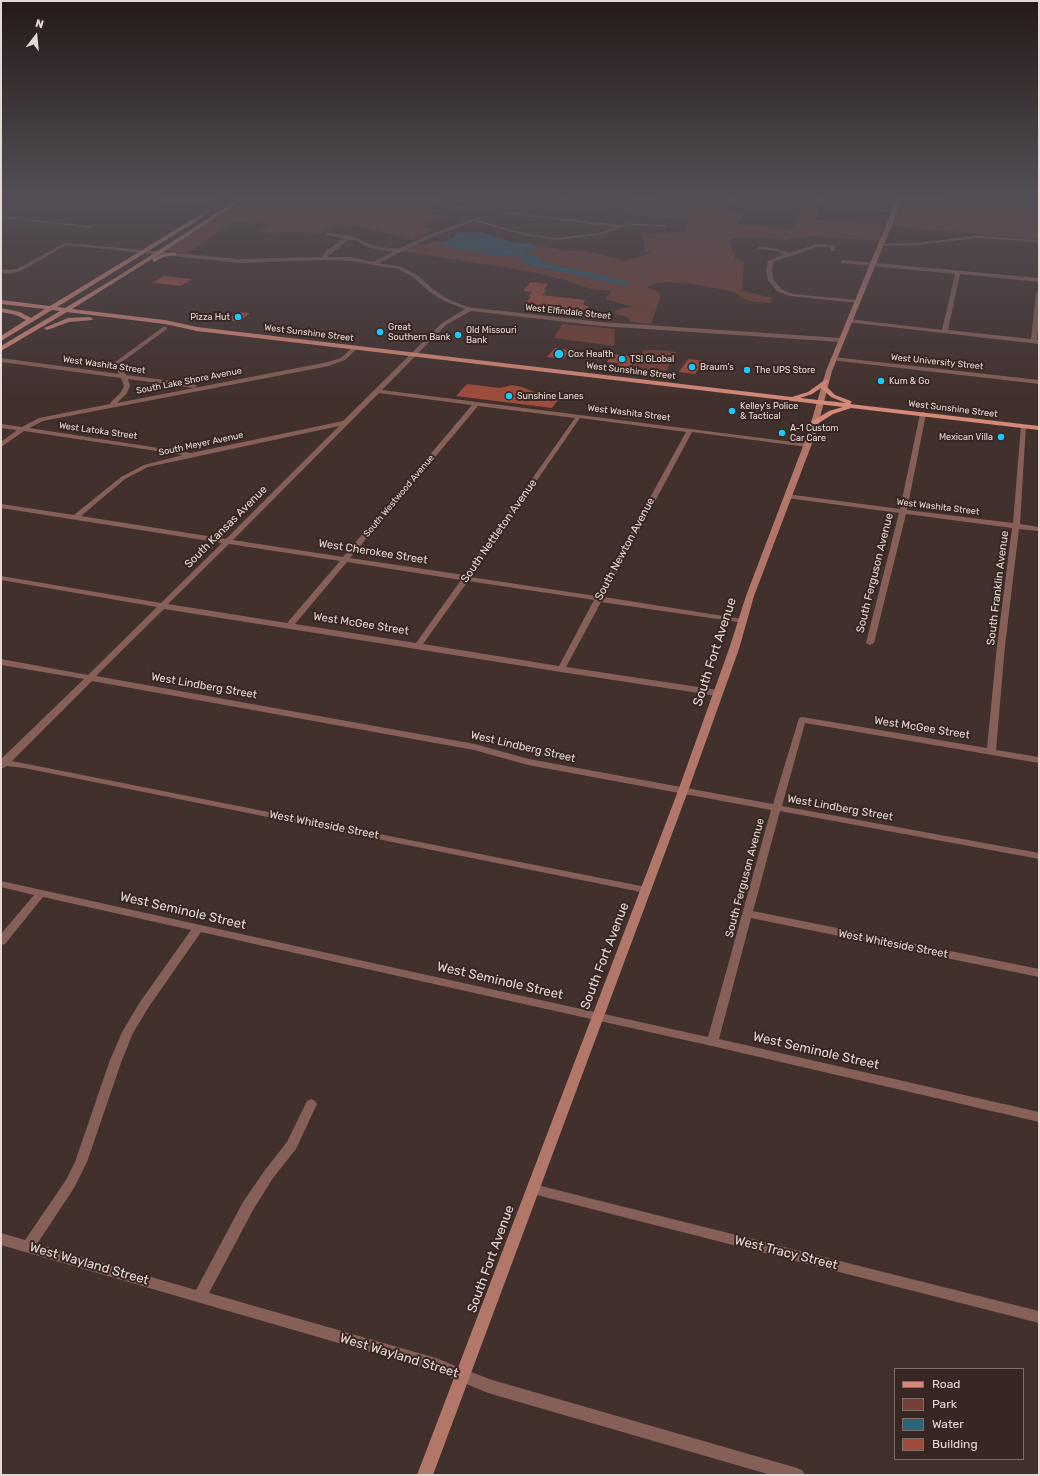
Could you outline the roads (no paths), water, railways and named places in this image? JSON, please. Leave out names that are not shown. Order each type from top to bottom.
[{"type":"main road","points":[[28,306],[59,299],[103,273],[117,267]]},
{"type":"main road","points":[[1,339],[121,267]]},
{"type":"main road","points":[[1,349],[135,267]]},
{"type":"main road","points":[[119,278],[142,267]]},
{"type":"main road","points":[[83,300],[81,302],[82,306],[94,311],[165,325]]},
{"type":"main road","name":"West Sunshine Street","points":[[1,302],[165,325],[1039,428]]},
{"type":"main road","points":[[1,309],[18,313],[26,317],[28,320],[27,324]]},
{"type":"main road","name":"West Sunshine Street","points":[[1,309],[90,319],[165,325]]},
{"type":"main road","points":[[1,352],[57,324],[72,320],[90,319]]},
{"type":"main road","points":[[769,397],[792,398],[802,396],[825,384],[833,396],[864,407]]},
{"type":"main road","points":[[814,424],[823,417],[835,411],[864,407]]},
{"type":"street","name":"West Elfindale Street","points":[[1,271],[10,272],[24,267]]},
{"type":"street","name":"West Elfindale Street","points":[[392,267],[406,271],[441,298],[470,309],[508,315],[601,324],[841,340]]},
{"type":"street","points":[[770,267],[770,279],[779,290],[792,295],[857,302]]},
{"type":"street","name":"South Fort Avenue","points":[[426,1475],[683,791],[718,693],[750,596],[807,445],[833,359],[871,267]]},
{"type":"street","points":[[892,267],[1039,280]]},
{"type":"street","points":[[945,331],[958,273]]},
{"type":"street","points":[[849,321],[1037,342],[1039,293]]},
{"type":"street","name":"South Kansas Avenue","points":[[2,764],[163,606],[447,321],[470,309]]},
{"type":"street","points":[[112,404],[126,391],[127,386],[124,377],[116,364],[165,325]]},
{"type":"street","name":"South Lake Shore Avenue","points":[[1,445],[41,419],[112,404],[333,363],[345,357],[356,348]]},
{"type":"street","name":"West University Street","points":[[833,359],[1039,382]]},
{"type":"street","name":"West Washita Street","points":[[1,360],[204,388]]},
{"type":"street","name":"West Washita Street","points":[[377,391],[807,445]]},
{"type":"street","name":"South Westwood Avenue","points":[[290,625],[477,403]]},
{"type":"street","name":"South Ferguson Avenue","points":[[870,643],[903,512],[923,414]]},
{"type":"street","name":"South Nettleton Avenue","points":[[418,646],[579,416]]},
{"type":"street","points":[[1,426],[41,419]]},
{"type":"street","name":"South Meyer Avenue","points":[[75,518],[119,481],[134,471],[152,464],[193,454],[345,423]]},
{"type":"street","name":"West Latoka Street","points":[[1,426],[193,454]]},
{"type":"street","name":"South Franklin Avenue","points":[[991,752],[1001,646],[1016,526],[1024,426]]},
{"type":"street","name":"South Newton Avenue","points":[[561,668],[690,430]]},
{"type":"street","name":"West Washita Street","points":[[787,496],[1039,529]]},
{"type":"street","name":"West Cherokee Street","points":[[1,506],[742,621]]},
{"type":"street","name":"West McGee Street","points":[[1,578],[163,606],[718,693]]},
{"type":"street","name":"West Lindberg Street","points":[[1,662],[475,747],[528,762],[776,809],[1039,856]]},
{"type":"street","name":"South Ferguson Avenue","points":[[712,1042],[802,720]]},
{"type":"street","name":"West McGee Street","points":[[802,720],[1039,760]]},
{"type":"street","name":"West Whiteside Street","points":[[2,764],[24,765],[646,890]]},
{"type":"street","name":"West Seminole Street","points":[[1,884],[712,1042],[1039,1117]]},
{"type":"street","points":[[1,940],[41,893]]},
{"type":"street","name":"West Whiteside Street","points":[[748,914],[1039,973]]},
{"type":"street","points":[[28,1246],[70,1184],[81,1162],[116,1060],[128,1032],[144,1005],[198,928]]},
{"type":"street","points":[[200,1296],[248,1206],[269,1174],[292,1145],[311,1104]]},
{"type":"street","name":"West Tracy Street","points":[[533,1189],[1039,1317]]},
{"type":"street","name":"West Wayland Street","points":[[1,1239],[436,1365],[488,1386],[796,1475]]},
{"type":"water","points":[[538,267],[563,267],[631,283],[628,285]]},
{"type":"place","name":"Pizza Hut","points":[[238,317]]},
{"type":"place","name":"Great Southern Bank","points":[[380,332]]},
{"type":"place","name":"Old Missouri Bank","points":[[458,335]]},
{"type":"place","name":"Cox Health","points":[[559,354]]},
{"type":"place","name":"TSI GLobal","points":[[622,359]]},
{"type":"place","name":"Braum's","points":[[692,367]]},
{"type":"place","name":"The UPS Store","points":[[747,370]]},
{"type":"place","name":"Kum & Go","points":[[881,381]]},
{"type":"place","name":"Sunshine Lanes","points":[[509,396]]},
{"type":"place","name":"Kelley's Police & Tactical","points":[[732,411]]},
{"type":"place","name":"A-1 Custom Car Care","points":[[782,433]]},
{"type":"place","name":"Mexican Villa","points":[[1001,437]]}]
